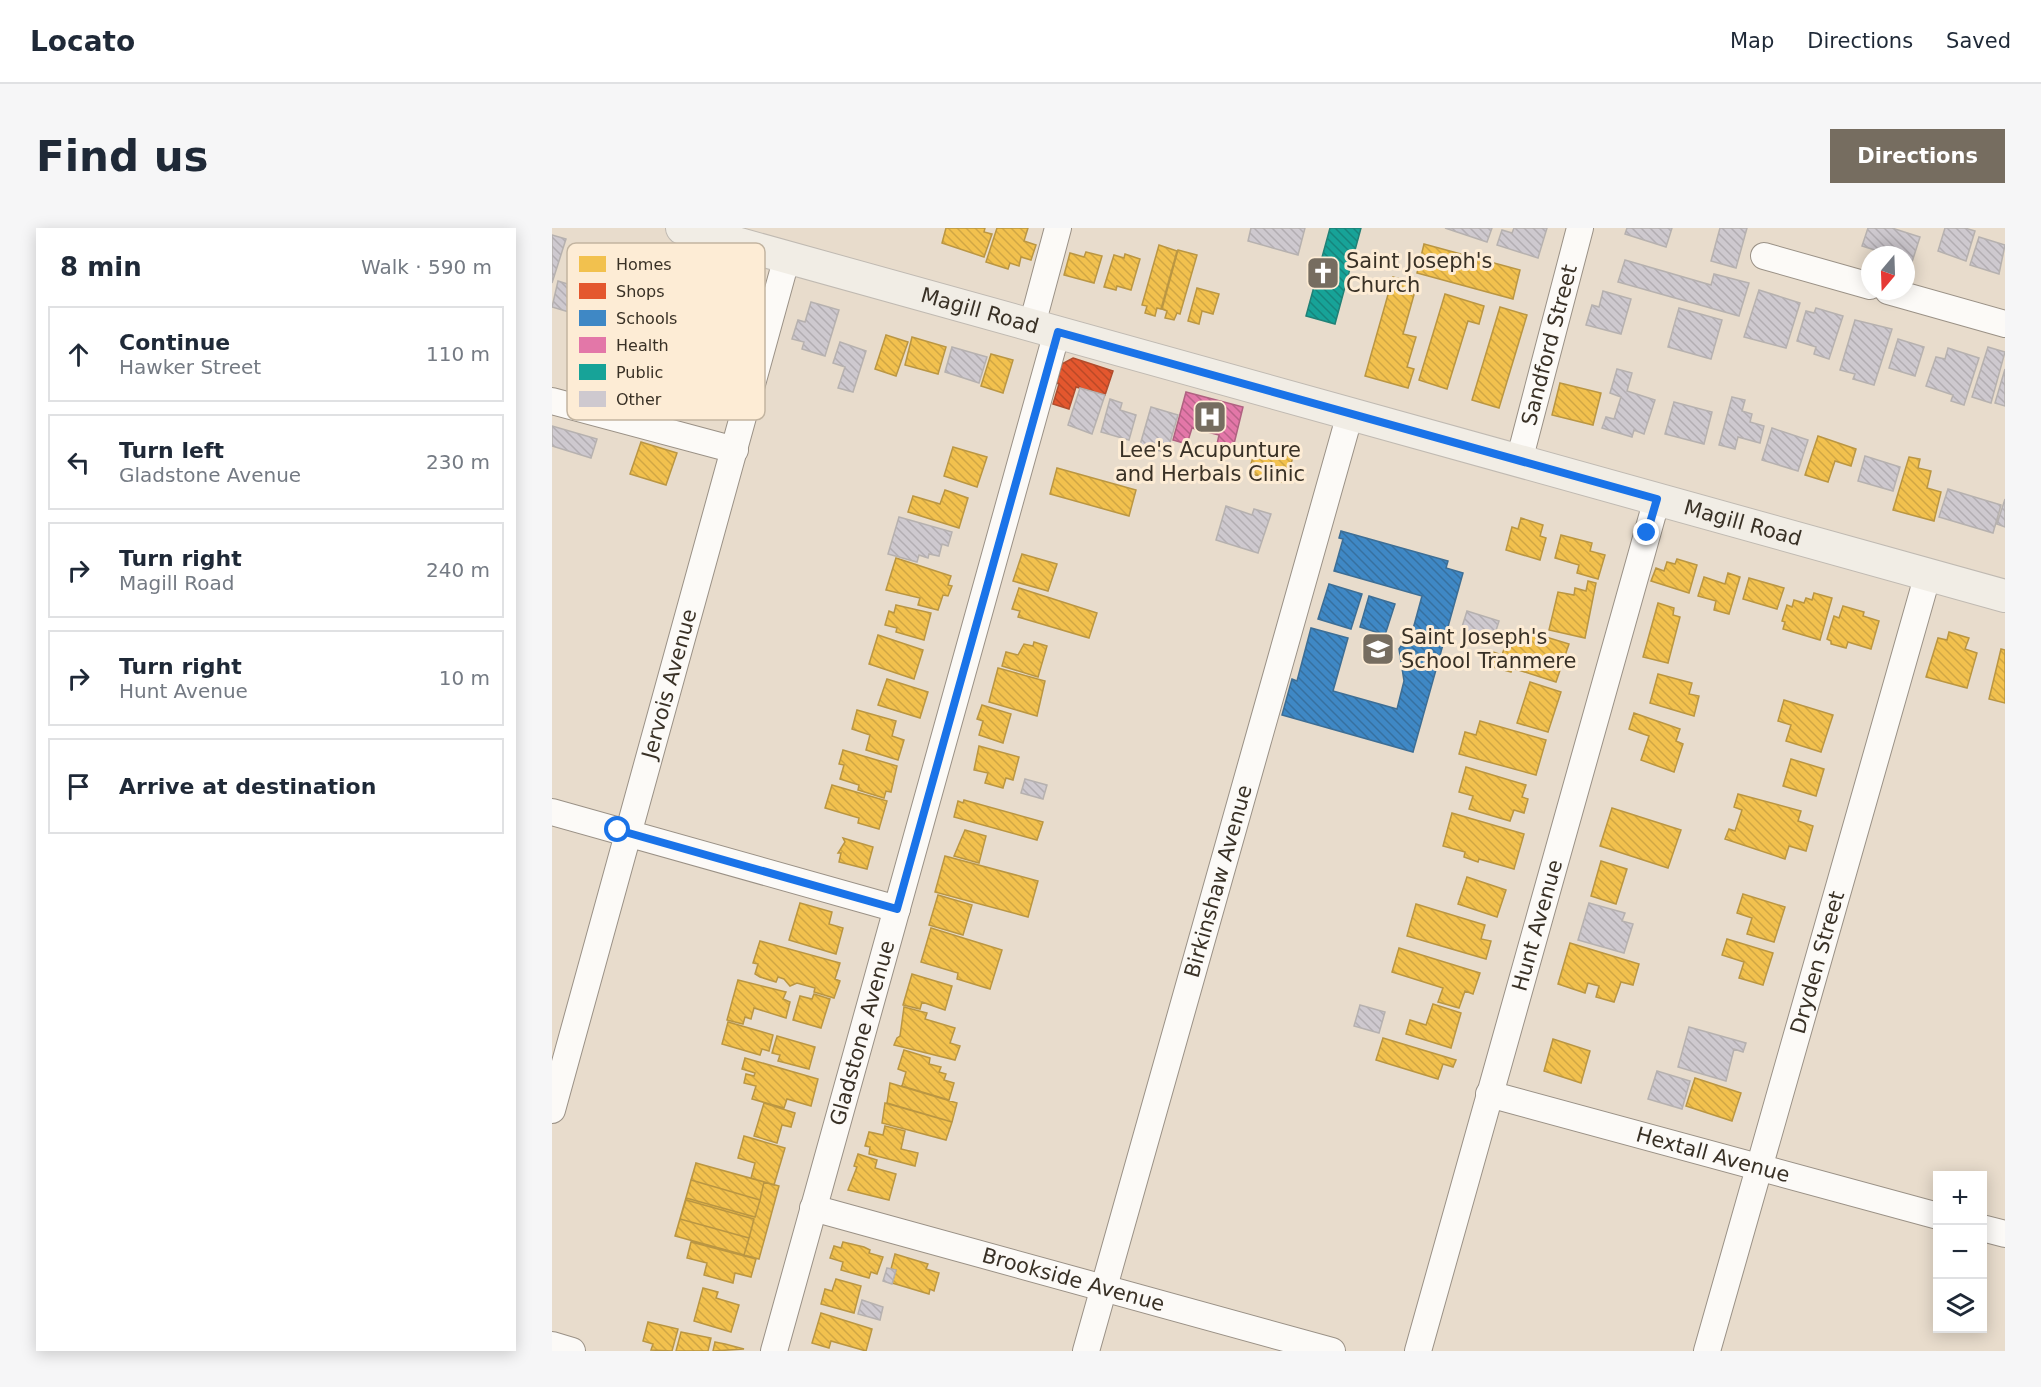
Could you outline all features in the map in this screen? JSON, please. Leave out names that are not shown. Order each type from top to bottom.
[{"type":"main road","name":"Magill Road","points":[[702,231],[741,243]]},
{"type":"main road","name":"Magill Road","points":[[765,250],[2005,596]]},
{"type":"street","name":"Gladstone Avenue","points":[[774,1351],[897,909],[1045,329],[1058,228]]},
{"type":"street","name":"Sandford Street","points":[[1519,461],[1580,228]]},
{"type":"street","points":[[1764,256],[1861,283]]},
{"type":"street","name":"Jervois Avenue","points":[[765,339],[787,257]]},
{"type":"street","points":[[1915,299],[2005,324]]},
{"type":"street","points":[[552,401],[567,405]]},
{"type":"street","name":"Birkinshaw Avenue","points":[[1086,1351],[1350,414]]},
{"type":"street","points":[[623,420],[735,450]]},
{"type":"street","name":"Jervois Avenue","points":[[552,1110],[743,420]]},
{"type":"street","name":"Hunt Avenue","points":[[1418,1351],[1657,499]]},
{"type":"street","name":"Dryden Street","points":[[1707,1351],[1928,574]]},
{"type":"street","points":[[552,812],[897,909]]},
{"type":"street","name":"Hextall Avenue","points":[[1489,1094],[1933,1215]]},
{"type":"street","name":"Brookside Avenue","points":[[813,1208],[1332,1351]]},
{"type":"street","points":[[1987,1229],[2005,1234]]},
{"type":"street","points":[[552,1345],[572,1351]]},
{"type":"building: Homes","points":[[946,228],[985,228],[984,232],[992,234],[984,257],[942,243]]},
{"type":"building: Homes","points":[[997,228],[1028,228],[1024,241],[1036,245],[1031,260],[1021,257],[1019,266],[1010,263],[1008,269],[986,262]]},
{"type":"building: Homes","points":[[1424,244],[1520,270],[1513,299],[1417,273]]},
{"type":"building: Homes","points":[[1159,245],[1177,251],[1161,309],[1157,308],[1155,316],[1145,313],[1147,306],[1142,305]]},
{"type":"building: Homes","points":[[1178,250],[1197,255],[1180,314],[1177,313],[1174,320],[1165,318],[1167,311],[1162,309]]},
{"type":"building: Homes","points":[[1086,252],[1102,256],[1094,283],[1064,275],[1070,253],[1084,257]]},
{"type":"building: Homes","points":[[1125,254],[1140,259],[1131,290],[1117,286],[1116,290],[1104,287],[1114,255],[1124,258]]},
{"type":"building: Homes","points":[[1393,277],[1417,284],[1403,334],[1416,337],[1407,367],[1414,369],[1408,388],[1365,376]]},
{"type":"building: Homes","points":[[1197,288],[1219,294],[1213,314],[1202,311],[1199,324],[1188,321]]},
{"type":"building: Homes","points":[[1445,294],[1484,306],[1479,324],[1468,321],[1447,389],[1419,380]]},
{"type":"building: Homes","points":[[1500,307],[1527,315],[1499,408],[1472,400]]},
{"type":"building: Homes","points":[[886,335],[908,342],[896,376],[875,369]]},
{"type":"building: Homes","points":[[912,337],[946,347],[938,374],[905,365]]},
{"type":"building: Homes","points":[[991,354],[1013,360],[1003,393],[981,386]]},
{"type":"building: Homes","points":[[1560,383],[1601,393],[1593,425],[1552,415]]},
{"type":"building: Homes","points":[[1818,436],[1856,449],[1851,466],[1835,461],[1828,482],[1805,475]]},
{"type":"building: Homes","points":[[641,442],[677,453],[666,485],[630,474]]},
{"type":"building: Homes","points":[[1270,446],[1278,448],[1277,453],[1293,457],[1285,483],[1248,473],[1256,448],[1269,452]]},
{"type":"building: Homes","points":[[953,447],[987,457],[977,487],[944,476]]},
{"type":"building: Homes","points":[[1909,457],[1920,459],[1918,468],[1931,471],[1927,488],[1941,492],[1934,521],[1893,510]]},
{"type":"building: Homes","points":[[1057,468],[1136,490],[1129,516],[1050,494]]},
{"type":"building: Homes","points":[[945,490],[968,498],[959,528],[908,512],[913,496],[940,504]]},
{"type":"building: Homes","points":[[1521,518],[1543,525],[1540,536],[1546,538],[1540,560],[1506,550],[1512,527],[1518,529]]},
{"type":"building: Homes","points":[[1561,535],[1592,543],[1590,551],[1605,555],[1598,579],[1577,573],[1579,565],[1555,558]]},
{"type":"building: Homes","points":[[1022,554],[1057,564],[1048,591],[1013,581]]},
{"type":"building: Homes","points":[[896,558],[951,576],[948,585],[952,586],[948,596],[943,595],[938,610],[918,605],[920,598],[886,590]]},
{"type":"building: Homes","points":[[1677,559],[1697,565],[1689,593],[1651,581],[1656,568],[1664,571],[1667,562],[1675,564]]},
{"type":"building: Homes","points":[[1728,573],[1740,577],[1729,614],[1714,610],[1716,601],[1698,596],[1704,577],[1725,584]]},
{"type":"building: Homes","points":[[1749,578],[1784,588],[1777,609],[1743,599]]},
{"type":"building: Homes","points":[[1588,581],[1596,583],[1585,638],[1549,630],[1558,592],[1574,595],[1575,588],[1586,591]]},
{"type":"building: Homes","points":[[1019,588],[1097,613],[1089,638],[1018,617],[1020,611],[1012,609]]},
{"type":"building: Homes","points":[[1814,593],[1832,598],[1820,640],[1783,629],[1785,622],[1782,621],[1787,605],[1792,607],[1794,600],[1804,603],[1806,598],[1812,600]]},
{"type":"building: Homes","points":[[1658,603],[1674,608],[1673,615],[1680,617],[1668,663],[1643,657]]},
{"type":"building: Homes","points":[[896,605],[931,613],[924,640],[896,632],[897,628],[885,625],[889,611],[894,613]]},
{"type":"building: Homes","points":[[1843,606],[1864,612],[1863,616],[1879,621],[1871,649],[1848,642],[1846,648],[1831,644],[1831,641],[1827,639],[1834,616],[1839,618]]},
{"type":"building: Homes","points":[[1520,629],[1569,644],[1556,682],[1512,668],[1511,672],[1486,665],[1490,651],[1502,655],[1508,637],[1517,640]]},
{"type":"building: Homes","points":[[1949,632],[1969,638],[1965,649],[1977,653],[1967,688],[1926,677],[1938,638],[1947,640]]},
{"type":"building: Homes","points":[[878,635],[923,650],[914,679],[869,664]]},
{"type":"building: Homes","points":[[1034,642],[1047,646],[1038,677],[1002,666],[1006,652],[1018,655],[1024,644],[1033,646]]},
{"type":"building: Homes","points":[[2001,649],[2005,650],[2005,703],[1989,699]]},
{"type":"building: Homes","points":[[998,668],[1045,681],[1037,716],[989,702]]},
{"type":"building: Homes","points":[[1658,674],[1692,683],[1689,694],[1699,696],[1694,716],[1650,703]]},
{"type":"building: Homes","points":[[887,679],[928,692],[920,718],[878,705]]},
{"type":"building: Homes","points":[[1530,682],[1561,692],[1548,732],[1517,723]]},
{"type":"building: Homes","points":[[1784,700],[1833,715],[1821,752],[1786,741],[1791,725],[1778,721]]},
{"type":"building: Homes","points":[[982,705],[1011,714],[1003,743],[979,735],[983,721],[977,719]]},
{"type":"building: Homes","points":[[857,710],[896,721],[892,736],[904,740],[898,760],[866,750],[870,735],[852,729]]},
{"type":"building: Homes","points":[[1634,713],[1680,729],[1676,741],[1683,744],[1674,772],[1641,760],[1649,736],[1629,729]]},
{"type":"building: Homes","points":[[1480,721],[1546,740],[1536,775],[1459,754],[1465,732],[1476,735]]},
{"type":"building: Homes","points":[[979,746],[1019,757],[1013,780],[1006,778],[1003,788],[985,783],[988,773],[974,770]]},
{"type":"building: Homes","points":[[843,750],[897,766],[891,792],[886,791],[884,798],[858,790],[859,785],[840,779],[844,765],[839,764]]},
{"type":"building: Homes","points":[[1791,759],[1824,769],[1816,796],[1783,786]]},
{"type":"building: Homes","points":[[1466,767],[1526,785],[1522,797],[1528,799],[1524,813],[1514,810],[1510,821],[1469,809],[1473,796],[1459,792]]},
{"type":"building: Homes","points":[[832,785],[887,801],[879,829],[858,823],[859,818],[825,808]]},
{"type":"building: Homes","points":[[1738,794],[1801,811],[1798,821],[1813,826],[1806,851],[1789,846],[1785,859],[1725,839],[1729,829],[1735,831],[1742,810],[1734,807]]},
{"type":"building: Homes","points":[[964,800],[1043,822],[1037,840],[954,817],[958,801],[963,803]]},
{"type":"building: Homes","points":[[1612,808],[1681,830],[1668,868],[1600,846]]},
{"type":"building: Homes","points":[[1452,813],[1524,834],[1514,869],[1479,859],[1478,862],[1464,857],[1465,852],[1443,846]]},
{"type":"building: Homes","points":[[965,830],[986,836],[979,863],[954,856]]},
{"type":"building: Homes","points":[[843,838],[873,847],[867,869],[839,862],[841,853],[838,853],[845,842]]},
{"type":"building: Homes","points":[[945,856],[1038,881],[1028,917],[935,892]]},
{"type":"building: Homes","points":[[1601,861],[1627,869],[1616,904],[1591,896]]},
{"type":"building: Homes","points":[[1467,877],[1506,890],[1497,917],[1458,904]]},
{"type":"building: Homes","points":[[1743,894],[1785,907],[1774,942],[1747,934],[1752,918],[1737,913]]},
{"type":"building: Homes","points":[[938,895],[972,905],[963,935],[929,925]]},
{"type":"building: Homes","points":[[800,903],[832,912],[829,924],[843,928],[836,954],[789,940]]},
{"type":"building: Homes","points":[[1416,904],[1485,925],[1481,939],[1491,941],[1486,959],[1407,936]]},
{"type":"building: Homes","points":[[931,928],[1002,950],[990,989],[957,979],[958,973],[921,962]]},
{"type":"building: Homes","points":[[1727,939],[1773,953],[1763,985],[1739,978],[1744,962],[1722,955]]},
{"type":"building: Homes","points":[[760,941],[840,963],[835,979],[840,981],[834,998],[814,992],[815,988],[797,983],[790,986],[784,979],[778,977],[776,982],[755,974],[758,964],[753,963]]},
{"type":"building: Homes","points":[[1570,943],[1639,964],[1633,985],[1621,982],[1614,1002],[1596,997],[1599,986],[1588,983],[1585,993],[1558,984]]},
{"type":"building: Homes","points":[[1399,948],[1480,973],[1473,994],[1465,991],[1459,1008],[1438,1002],[1443,988],[1392,972]]},
{"type":"building: Homes","points":[[912,974],[952,986],[945,1010],[922,1002],[920,1009],[903,1005]]},
{"type":"building: Homes","points":[[738,980],[786,992],[783,999],[790,1002],[786,1018],[754,1008],[751,1019],[745,1017],[743,1024],[727,1020]]},
{"type":"building: Homes","points":[[814,994],[830,999],[821,1028],[793,1020],[800,996],[812,999]]},
{"type":"building: Homes","points":[[1433,1004],[1461,1013],[1451,1048],[1406,1034],[1410,1020],[1426,1025]]},
{"type":"building: Homes","points":[[904,1007],[927,1013],[925,1019],[955,1028],[950,1043],[960,1046],[955,1060],[894,1045],[900,1036]]},
{"type":"building: Homes","points":[[728,1022],[773,1035],[769,1051],[762,1049],[760,1055],[722,1044]]},
{"type":"building: Homes","points":[[777,1036],[815,1047],[809,1069],[778,1061],[780,1055],[772,1053]]},
{"type":"building: Homes","points":[[1383,1038],[1456,1060],[1453,1067],[1443,1064],[1438,1079],[1376,1060]]},
{"type":"building: Homes","points":[[1553,1039],[1590,1051],[1581,1083],[1544,1071]]},
{"type":"building: Homes","points":[[904,1050],[930,1058],[929,1064],[941,1067],[939,1072],[946,1074],[944,1080],[954,1083],[949,1100],[902,1086],[906,1072],[898,1069]]},
{"type":"building: Homes","points":[[745,1058],[818,1079],[811,1106],[787,1099],[784,1108],[752,1099],[756,1086],[744,1083],[746,1074],[754,1076],[755,1073],[742,1069]]},
{"type":"building: Homes","points":[[1695,1078],[1741,1093],[1732,1121],[1686,1106]]},
{"type":"building: Homes","points":[[890,1083],[957,1103],[952,1122],[887,1103]]},
{"type":"building: Homes","points":[[764,1103],[795,1113],[791,1127],[782,1125],[777,1143],[754,1136]]},
{"type":"building: Homes","points":[[885,1103],[952,1122],[946,1140],[882,1123]]},
{"type":"building: Homes","points":[[885,1126],[905,1131],[901,1149],[918,1153],[915,1166],[869,1154],[870,1147],[865,1146],[869,1132],[883,1135]]},
{"type":"building: Homes","points":[[744,1136],[785,1148],[774,1185],[751,1178],[755,1163],[738,1158]]},
{"type":"building: Homes","points":[[858,1154],[877,1160],[875,1168],[896,1174],[889,1200],[848,1190],[857,1167],[854,1166]]},
{"type":"building: Homes","points":[[696,1163],[764,1182],[760,1200],[691,1180]]},
{"type":"building: Homes","points":[[696,1163],[779,1186],[759,1259],[675,1236]]},
{"type":"building: Homes","points":[[691,1180],[760,1200],[755,1217],[686,1198]]},
{"type":"building: Homes","points":[[686,1200],[754,1219],[749,1238],[680,1219]]},
{"type":"building: Homes","points":[[680,1219],[749,1238],[744,1255],[675,1236]]},
{"type":"building: Homes","points":[[691,1242],[756,1259],[751,1277],[735,1273],[733,1283],[704,1275],[707,1263],[687,1258]]},
{"type":"building: Homes","points":[[843,1242],[864,1247],[870,1250],[869,1253],[883,1257],[877,1274],[871,1272],[869,1278],[841,1270],[843,1262],[830,1258],[834,1246],[841,1248]]},
{"type":"building: Homes","points":[[895,1254],[928,1264],[926,1269],[939,1273],[934,1291],[930,1289],[929,1294],[892,1283],[896,1270],[891,1269]]},
{"type":"building: Homes","points":[[836,1279],[861,1286],[854,1313],[821,1304],[825,1289],[832,1291]]},
{"type":"building: Homes","points":[[703,1288],[718,1292],[716,1298],[739,1305],[731,1332],[694,1321]]},
{"type":"building: Homes","points":[[821,1313],[872,1329],[866,1351],[831,1341],[829,1348],[812,1343]]},
{"type":"building: Homes","points":[[648,1322],[678,1329],[672,1351],[651,1350],[653,1344],[643,1341]]},
{"type":"building: Homes","points":[[681,1332],[711,1338],[708,1351],[676,1351]]},
{"type":"building: Homes","points":[[715,1342],[725,1344],[744,1349],[713,1351]]},
{"type":"building: Shops","points":[[1073,358],[1113,371],[1105,395],[1076,387],[1069,409],[1053,404],[1059,384],[1053,382],[1058,366]]},
{"type":"building: Schools","points":[[1341,531],[1448,561],[1446,568],[1463,573],[1413,752],[1282,715],[1292,679],[1297,681],[1311,628],[1348,638],[1333,691],[1397,709],[1404,681],[1399,649],[1413,629],[1422,596],[1334,571],[1343,539],[1339,538]]},
{"type":"building: Schools","points":[[1329,584],[1362,594],[1351,629],[1318,619]]},
{"type":"building: Schools","points":[[1369,596],[1395,604],[1385,635],[1360,627]]},
{"type":"building: Health","name":"Lee's Acupunture and Herbals Clinic","points":[[1186,392],[1243,407],[1233,448],[1217,444],[1219,435],[1192,428],[1187,444],[1173,440]]},
{"type":"building: Public","points":[[1330,228],[1361,228],[1335,324],[1306,316]]},
{"type":"building: Other","points":[[1251,228],[1305,228],[1298,255],[1248,241]]},
{"type":"building: Other","points":[[1445,228],[1492,228],[1487,242]]},
{"type":"building: Other","points":[[1514,228],[1547,228],[1538,258],[1497,245],[1502,230],[1512,233]]},
{"type":"building: Other","points":[[1627,228],[1672,228],[1666,247],[1625,234]]},
{"type":"building: Other","points":[[1720,228],[1747,228],[1736,268],[1711,261]]},
{"type":"building: Other","points":[[1868,228],[1892,228],[1920,237],[1915,253],[1915,246],[1862,246]]},
{"type":"building: Other","points":[[1945,228],[1965,228],[1975,231],[1966,261],[1938,251]]},
{"type":"building: Other","points":[[552,235],[566,239],[552,283]]},
{"type":"building: Other","points":[[1979,237],[2005,245],[1999,274],[1970,265]]},
{"type":"building: Other","points":[[1625,260],[1711,285],[1714,274],[1749,283],[1739,316],[1618,282]]},
{"type":"building: Other","points":[[558,281],[567,284],[567,311],[552,307]]},
{"type":"building: Other","points":[[1759,290],[1800,303],[1786,348],[1744,337]]},
{"type":"building: Other","points":[[1603,291],[1631,299],[1621,334],[1586,325],[1592,305],[1599,307]]},
{"type":"building: Other","points":[[811,302],[839,310],[825,356],[802,349],[804,342],[792,339],[798,320],[805,322]]},
{"type":"building: Other","points":[[1679,308],[1722,320],[1711,359],[1668,347]]},
{"type":"building: Other","points":[[1816,308],[1843,316],[1829,359],[1814,354],[1816,347],[1797,341],[1806,311],[1814,313]]},
{"type":"building: Other","points":[[1855,320],[1892,329],[1874,385],[1853,379],[1855,374],[1840,370]]},
{"type":"building: Other","points":[[1898,339],[1924,347],[1915,376],[1889,368]]},
{"type":"building: Other","points":[[840,342],[866,351],[853,392],[838,388],[845,367],[833,363]]},
{"type":"building: Other","points":[[952,347],[987,357],[979,383],[945,372]]},
{"type":"building: Other","points":[[1988,347],[2005,352],[1991,403],[1972,397]]},
{"type":"building: Other","points":[[1948,348],[1979,358],[1964,405],[1951,401],[1953,395],[1926,386],[1936,357],[1945,359]]},
{"type":"building: Other","points":[[1617,369],[1632,373],[1627,391],[1655,400],[1644,434],[1634,430],[1632,437],[1602,428],[1606,417],[1614,419],[1621,397],[1610,393]]},
{"type":"building: Other","points":[[2005,369],[2005,406],[1995,403]]},
{"type":"building: Other","points":[[1080,388],[1105,395],[1092,434],[1068,425]]},
{"type":"building: Other","points":[[1732,397],[1745,400],[1742,411],[1752,414],[1750,422],[1764,426],[1760,443],[1738,437],[1735,449],[1719,445]]},
{"type":"building: Other","points":[[1110,399],[1122,403],[1120,410],[1136,415],[1129,440],[1101,432]]},
{"type":"building: Other","points":[[1674,402],[1712,412],[1704,444],[1665,434]]},
{"type":"building: Other","points":[[1151,407],[1178,415],[1167,453],[1140,445]]},
{"type":"building: Other","points":[[552,426],[597,439],[591,458],[552,446]]},
{"type":"building: Other","points":[[1772,428],[1808,440],[1798,471],[1762,460]]},
{"type":"building: Other","points":[[1865,456],[1900,467],[1893,491],[1858,481]]},
{"type":"building: Other","points":[[1948,489],[2001,505],[1993,533],[1939,517]]},
{"type":"building: Other","points":[[2005,499],[2005,527],[1997,524]]},
{"type":"building: Other","points":[[1226,506],[1252,515],[1254,509],[1271,514],[1258,553],[1216,540]]},
{"type":"building: Other","points":[[899,517],[952,532],[948,546],[942,544],[939,556],[929,554],[928,558],[919,555],[917,562],[888,554]]},
{"type":"building: Other","points":[[1467,611],[1499,621],[1493,640],[1461,630]]},
{"type":"building: Other","points":[[1025,779],[1047,785],[1043,799],[1021,793]]},
{"type":"building: Other","points":[[1589,903],[1625,913],[1622,921],[1633,924],[1624,953],[1578,940]]},
{"type":"building: Other","points":[[1360,1005],[1385,1012],[1379,1033],[1354,1026]]},
{"type":"building: Other","points":[[1689,1027],[1746,1043],[1743,1052],[1734,1049],[1726,1081],[1678,1067]]},
{"type":"building: Other","points":[[1657,1071],[1690,1081],[1682,1109],[1648,1099]]},
{"type":"building: Other","points":[[887,1268],[896,1270],[892,1284],[883,1281]]},
{"type":"building: Other","points":[[862,1300],[883,1307],[880,1320],[858,1314]]},
{"type":"place","name":"Saint Joseph's Church","points":[[1323,273]]},
{"type":"place","name":"Lee's Acupunture and Herbals Clinic","points":[[1210,417]]},
{"type":"place","name":"Saint Joseph's School Tranmere","points":[[1378,649]]},
{"type":"route","points":[[618,830],[897,909],[1058,332],[1657,499],[1647,533]]}]
